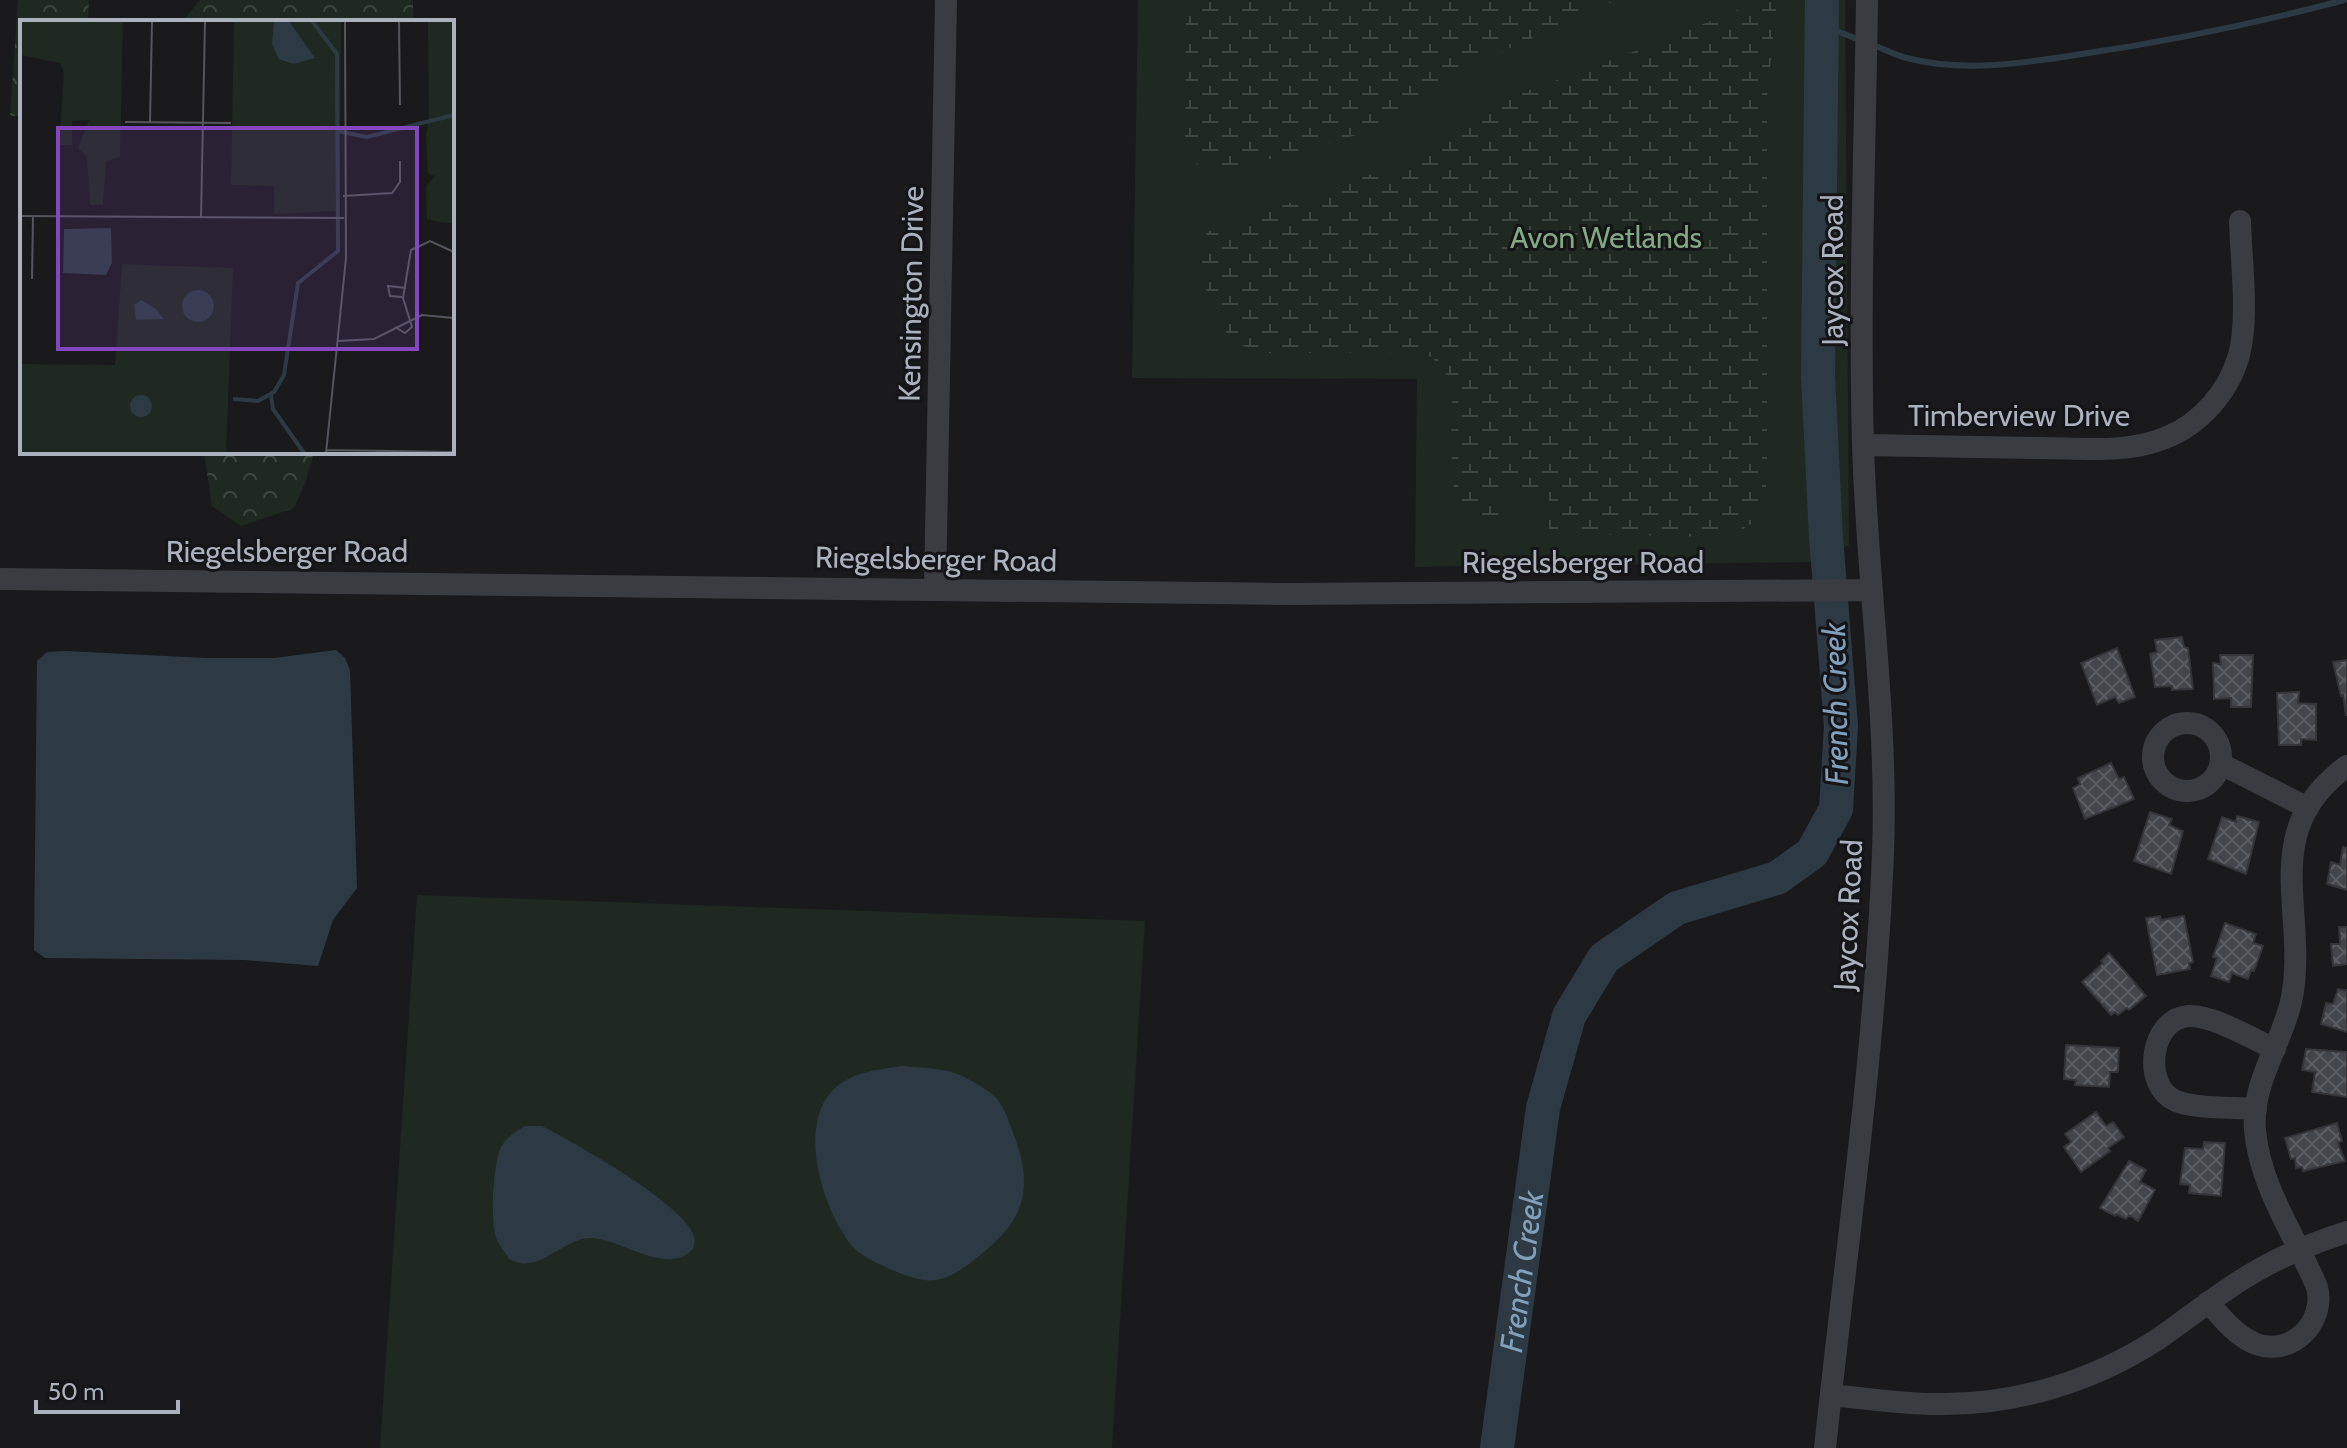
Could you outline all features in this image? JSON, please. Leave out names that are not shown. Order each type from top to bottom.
[{"type":"street","name":"Kensington Drive","points":[[935,589],[946,0]]},
{"type":"street","name":"Jaycox Road","points":[[1825,1448],[1869,1057],[1883,850],[1880,716],[1863,445],[1860,261],[1867,0]]},
{"type":"street","name":"Timberview Drive","points":[[1863,445],[2124,449],[2168,438],[2188,427],[2220,395],[2239,354],[2244,332],[2240,221]]},
{"type":"street","name":"Riegelsberger Road","points":[[0,579],[1285,594],[1870,590]]},
{"type":"street","points":[[2221,764],[2308,808]]},
{"type":"street","points":[[2208,1302],[2238,1333],[2259,1345],[2279,1346],[2303,1336],[2317,1315],[2319,1297],[2313,1277],[2262,1166],[2255,1130],[2256,1109],[2259,1089],[2291,1002],[2296,942],[2290,860],[2300,822],[2330,780],[2347,766]]},
{"type":"street","points":[[2256,1109],[2190,1104],[2173,1099],[2162,1090],[2154,1074],[2157,1043],[2171,1022],[2193,1016],[2208,1019],[2275,1049]]},
{"type":"street","points":[[1831,1395],[1934,1404],[1979,1402],[2034,1393],[2088,1375],[2129,1356],[2256,1271],[2298,1250],[2347,1232]]},
{"type":"green space","points":[[18,0],[89,0],[88,20],[20,20],[20,116],[10,116]]},
{"type":"green space","points":[[200,0],[413,0],[413,20],[184,20]]},
{"type":"green space","name":"Avon Wetlands","points":[[1138,0],[1845,0],[1849,545],[1812,562],[1415,567],[1417,379],[1132,378]]},
{"type":"green space","points":[[1186,0],[1616,0],[1464,69],[1374,130],[1241,167],[1198,165],[1185,148]]},
{"type":"green space","points":[[1762,0],[1777,0],[1767,96],[1767,480],[1761,518],[1738,532],[1713,537],[1549,533],[1549,491],[1500,491],[1500,527],[1480,523],[1469,517],[1455,502],[1452,400],[1447,375],[1433,358],[1420,352],[1259,353],[1230,340],[1203,283],[1199,254],[1207,232],[1417,158],[1506,99]]},
{"type":"green space","points":[[204,454],[313,454],[294,508],[241,526],[212,506]]},
{"type":"green space","points":[[417,895],[1145,921],[1112,1448],[380,1448]]},
{"type":"shaded area","points":[[336,650],[345,658],[350,670],[357,888],[333,920],[318,966],[245,960],[45,958],[34,950],[37,661],[47,652],[66,651],[274,658]]},
{"type":"shaded area","points":[[901,1066],[959,1074],[989,1092],[1006,1113],[1022,1162],[1024,1177],[1020,1206],[1005,1232],[966,1266],[936,1280],[899,1273],[867,1258],[853,1247],[832,1213],[818,1170],[816,1125],[822,1106],[833,1090],[856,1076]]},
{"type":"shaded area","points":[[525,1126],[542,1126],[651,1192],[687,1224],[694,1237],[693,1249],[682,1257],[658,1258],[591,1238],[570,1244],[530,1263],[509,1259],[497,1240],[494,1228],[494,1178],[501,1147]]},
{"type":"building","points":[[2182,637],[2184,647],[2188,648],[2193,689],[2155,687],[2150,654],[2157,652],[2155,640]]},
{"type":"building","points":[[2117,648],[2135,697],[2119,703],[2115,697],[2097,705],[2081,663]]},
{"type":"building","points":[[2220,655],[2253,655],[2251,707],[2231,707],[2231,698],[2214,699],[2213,663],[2221,664]]},
{"type":"building","points":[[2347,660],[2347,715],[2346,715],[2333,662]]},
{"type":"building","points":[[2299,692],[2298,703],[2316,704],[2316,740],[2301,739],[2301,745],[2279,745],[2277,693]]},
{"type":"building","points":[[2111,763],[2119,779],[2124,777],[2134,799],[2085,819],[2073,788],[2080,784],[2078,778]]},
{"type":"building","points":[[2150,812],[2172,819],[2169,825],[2183,831],[2171,874],[2134,861]]},
{"type":"building","points":[[2237,816],[2259,822],[2246,874],[2208,859],[2222,817],[2236,822]]},
{"type":"building","points":[[2343,847],[2347,848],[2347,890],[2327,884],[2331,862],[2340,865]]},
{"type":"building","points":[[2160,916],[2161,920],[2184,916],[2193,962],[2189,963],[2190,969],[2157,975],[2146,918]]},
{"type":"building","points":[[2225,923],[2256,934],[2253,943],[2263,946],[2248,979],[2232,973],[2229,982],[2211,976],[2217,958],[2213,957]]},
{"type":"building","points":[[2339,927],[2347,927],[2347,964],[2333,966],[2331,944],[2340,944]]},
{"type":"building","points":[[2109,953],[2146,996],[2118,1015],[2115,1012],[2111,1015],[2082,982],[2103,963],[2101,961]]},
{"type":"building","points":[[2338,989],[2347,991],[2347,1032],[2321,1024],[2326,1003],[2333,1004]]},
{"type":"building","points":[[2066,1045],[2119,1048],[2118,1072],[2110,1072],[2109,1087],[2075,1085],[2076,1080],[2064,1079]]},
{"type":"building","points":[[2306,1049],[2347,1052],[2347,1097],[2312,1092],[2315,1072],[2302,1070]]},
{"type":"building","points":[[2096,1112],[2106,1126],[2113,1122],[2124,1137],[2081,1172],[2064,1147],[2071,1142],[2065,1134]]},
{"type":"building","points":[[2337,1123],[2342,1141],[2338,1143],[2345,1161],[2303,1171],[2302,1167],[2296,1168],[2295,1158],[2291,1159],[2285,1138]]},
{"type":"building","points":[[2204,1142],[2225,1143],[2221,1196],[2189,1193],[2190,1185],[2180,1184],[2185,1148],[2203,1149]]},
{"type":"building","points":[[2129,1161],[2146,1170],[2140,1182],[2155,1190],[2138,1221],[2129,1215],[2126,1219],[2100,1208]]},
{"type":"waterway","name":"French Creek","points":[[1497,1448],[1543,1108],[1569,1016],[1604,958],[1677,908],[1777,878],[1812,853],[1836,809],[1841,726],[1826,537],[1818,376],[1822,0]]},
{"type":"waterway","points":[[1873,45],[1928,63],[1972,66],[2017,63],[2181,37],[2344,0]]},
{"type":"waterway","points":[[1822,25],[1862,41]]}]
